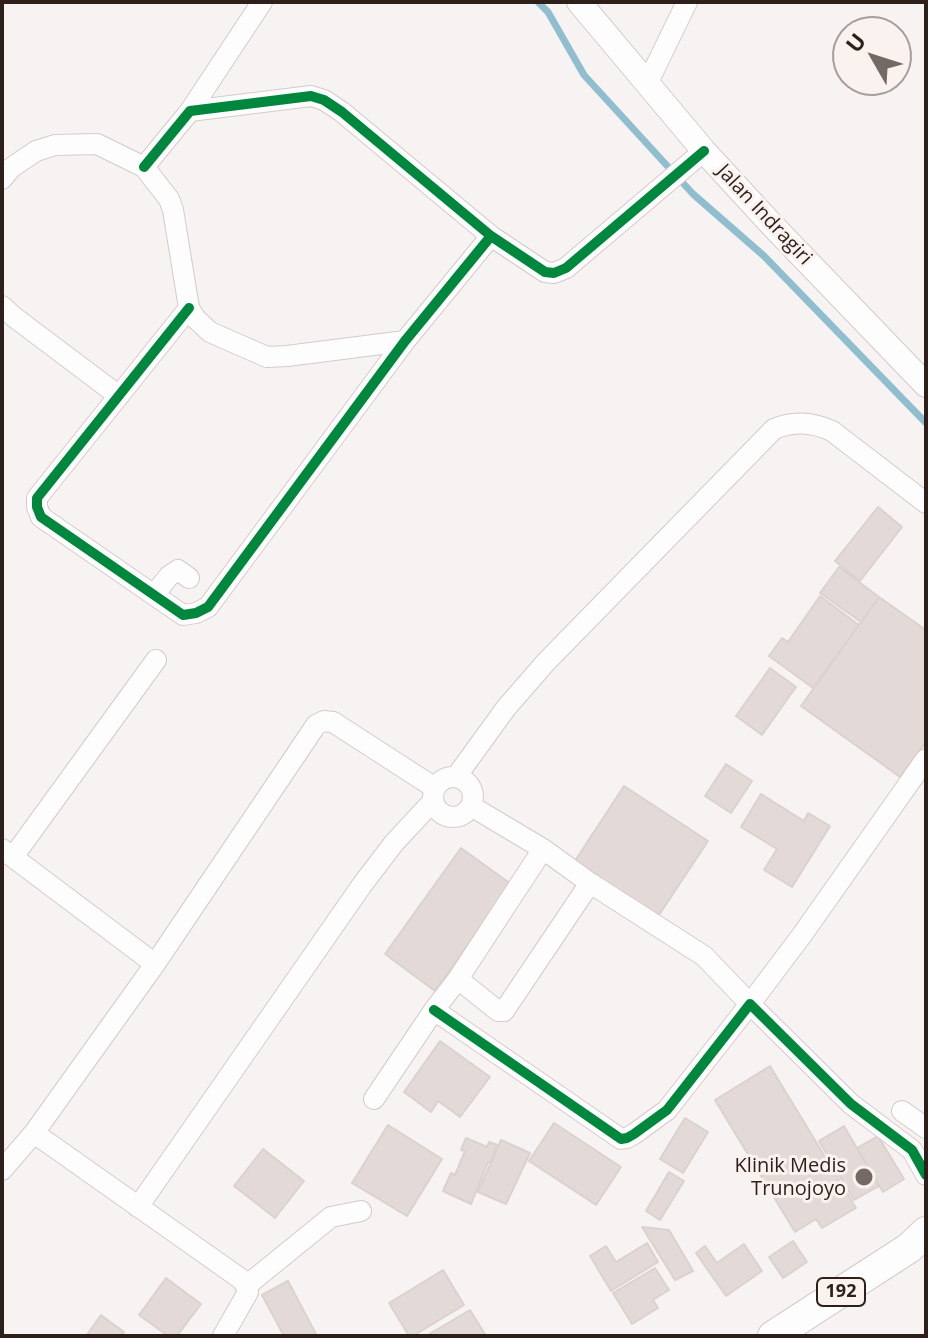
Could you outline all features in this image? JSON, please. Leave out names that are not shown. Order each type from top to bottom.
[{"type":"main road","name":"192","points":[[773,1336],[920,1241]]},
{"type":"street","points":[[144,167],[190,111],[262,2]]},
{"type":"street","name":"Jalan Indragiri","points":[[579,2],[648,82],[696,157],[773,226],[926,385]]},
{"type":"street","points":[[648,82],[687,2]]},
{"type":"street","points":[[190,111],[311,96],[324,100],[491,236],[545,272],[554,273],[566,268],[696,157]]},
{"type":"street","points":[[2,179],[11,168],[36,151],[55,145],[97,144],[144,167],[169,199],[189,308],[210,332],[267,357],[405,341]]},
{"type":"street","points":[[189,308],[37,498],[41,517],[183,615],[208,607],[405,341],[491,236]]},
{"type":"street","points":[[2,306],[119,396]]},
{"type":"street","points":[[456,777],[506,708],[546,662],[774,429],[786,424],[818,425],[832,431],[926,503]]},
{"type":"street","points":[[154,595],[178,570],[189,578]]},
{"type":"street","points":[[155,964],[8,853],[156,660]]},
{"type":"street","points":[[2,1170],[34,1133],[155,964],[316,725],[324,721],[333,722],[434,794],[439,812],[450,817],[463,815],[471,806],[473,793],[467,782],[456,777],[443,779],[434,794],[362,885],[138,1207]]},
{"type":"street","points":[[434,1010],[621,1139],[627,1138],[664,1113],[750,1004],[926,759]]},
{"type":"street","points":[[471,806],[543,849],[704,956],[851,1104],[912,1150],[926,1175]]},
{"type":"street","points":[[374,1099],[543,849]]},
{"type":"street","points":[[458,979],[498,1011],[504,1011],[590,883]]},
{"type":"street","points":[[902,1111],[926,1130],[912,1150]]},
{"type":"street","points":[[34,1133],[241,1279],[248,1292],[223,1336]]},
{"type":"street","points":[[246,1286],[331,1217],[361,1211]]},
{"type":"building","points":[[878,507],[902,527],[860,581],[835,561]]},
{"type":"building","points":[[839,567],[879,597],[861,622],[820,593]]},
{"type":"building","points":[[820,596],[859,625],[813,688],[769,656],[782,638],[788,642]]},
{"type":"building","points":[[879,597],[926,630],[926,742],[900,777],[801,706]]},
{"type":"building","points":[[770,668],[796,687],[762,735],[736,716]]},
{"type":"building","points":[[726,764],[752,781],[731,813],[705,796]]},
{"type":"building","points":[[624,786],[708,841],[655,921],[571,867]]},
{"type":"building","points":[[761,794],[804,821],[808,813],[830,826],[792,887],[764,870],[777,849],[741,827]]},
{"type":"building","points":[[461,848],[511,884],[435,991],[385,954]]},
{"type":"building","points":[[440,1041],[490,1077],[460,1117],[438,1101],[431,1112],[404,1092]]},
{"type":"building","points":[[770,1066],[856,1208],[822,1228],[816,1219],[795,1232],[715,1100]]},
{"type":"building","points":[[685,1118],[708,1132],[683,1173],[660,1159]]},
{"type":"building","points":[[554,1123],[621,1167],[596,1205],[529,1161]]},
{"type":"building","points":[[388,1125],[442,1159],[407,1216],[352,1183]]},
{"type":"building","points":[[844,1126],[879,1186],[854,1200],[819,1141]]},
{"type":"building","points":[[878,1136],[904,1179],[883,1192],[857,1148]]},
{"type":"building","points":[[466,1138],[487,1147],[489,1142],[498,1145],[471,1204],[443,1191],[451,1173],[455,1175],[465,1151],[461,1150]]},
{"type":"building","points":[[501,1140],[530,1153],[506,1204],[478,1192]]},
{"type":"building","points":[[263,1149],[304,1181],[275,1218],[234,1186]]},
{"type":"building","points":[[669,1172],[684,1181],[660,1220],[646,1211]]},
{"type":"building","points":[[642,1227],[669,1230],[693,1271],[675,1280]]},
{"type":"building","points":[[793,1241],[807,1262],[783,1278],[769,1257]]},
{"type":"building","points":[[647,1243],[658,1262],[611,1291],[590,1256],[606,1246],[616,1262]]},
{"type":"building","points":[[744,1244],[762,1271],[726,1296],[696,1253],[705,1246],[717,1263]]},
{"type":"building","points":[[655,1268],[669,1290],[653,1300],[658,1308],[632,1324],[613,1293]]},
{"type":"building","points":[[443,1270],[464,1305],[409,1336],[389,1303]]},
{"type":"building","points":[[166,1278],[201,1304],[177,1336],[168,1336],[139,1315]]},
{"type":"building","points":[[288,1281],[317,1336],[284,1336],[262,1295]]},
{"type":"building","points":[[470,1310],[486,1336],[426,1336]]},
{"type":"building","points":[[101,1315],[124,1332],[121,1336],[86,1336]]},
{"type":"waterway","points":[[538,2],[548,12],[584,75],[693,194],[764,256],[926,423]]},
{"type":"cycle path","points":[[144,167],[190,111],[311,96],[324,100],[342,112],[491,236],[545,272],[554,273],[566,268],[704,151]]},
{"type":"cycle path","points":[[189,308],[37,498],[41,517],[183,615],[208,607],[405,341],[491,236]]},
{"type":"cycle path","points":[[434,1010],[621,1139],[634,1134],[667,1110],[750,1004],[851,1104],[912,1150],[926,1175]]},
{"type":"place","name":"Klinik Medis Trunojoyo","points":[[864,1177]]}]
